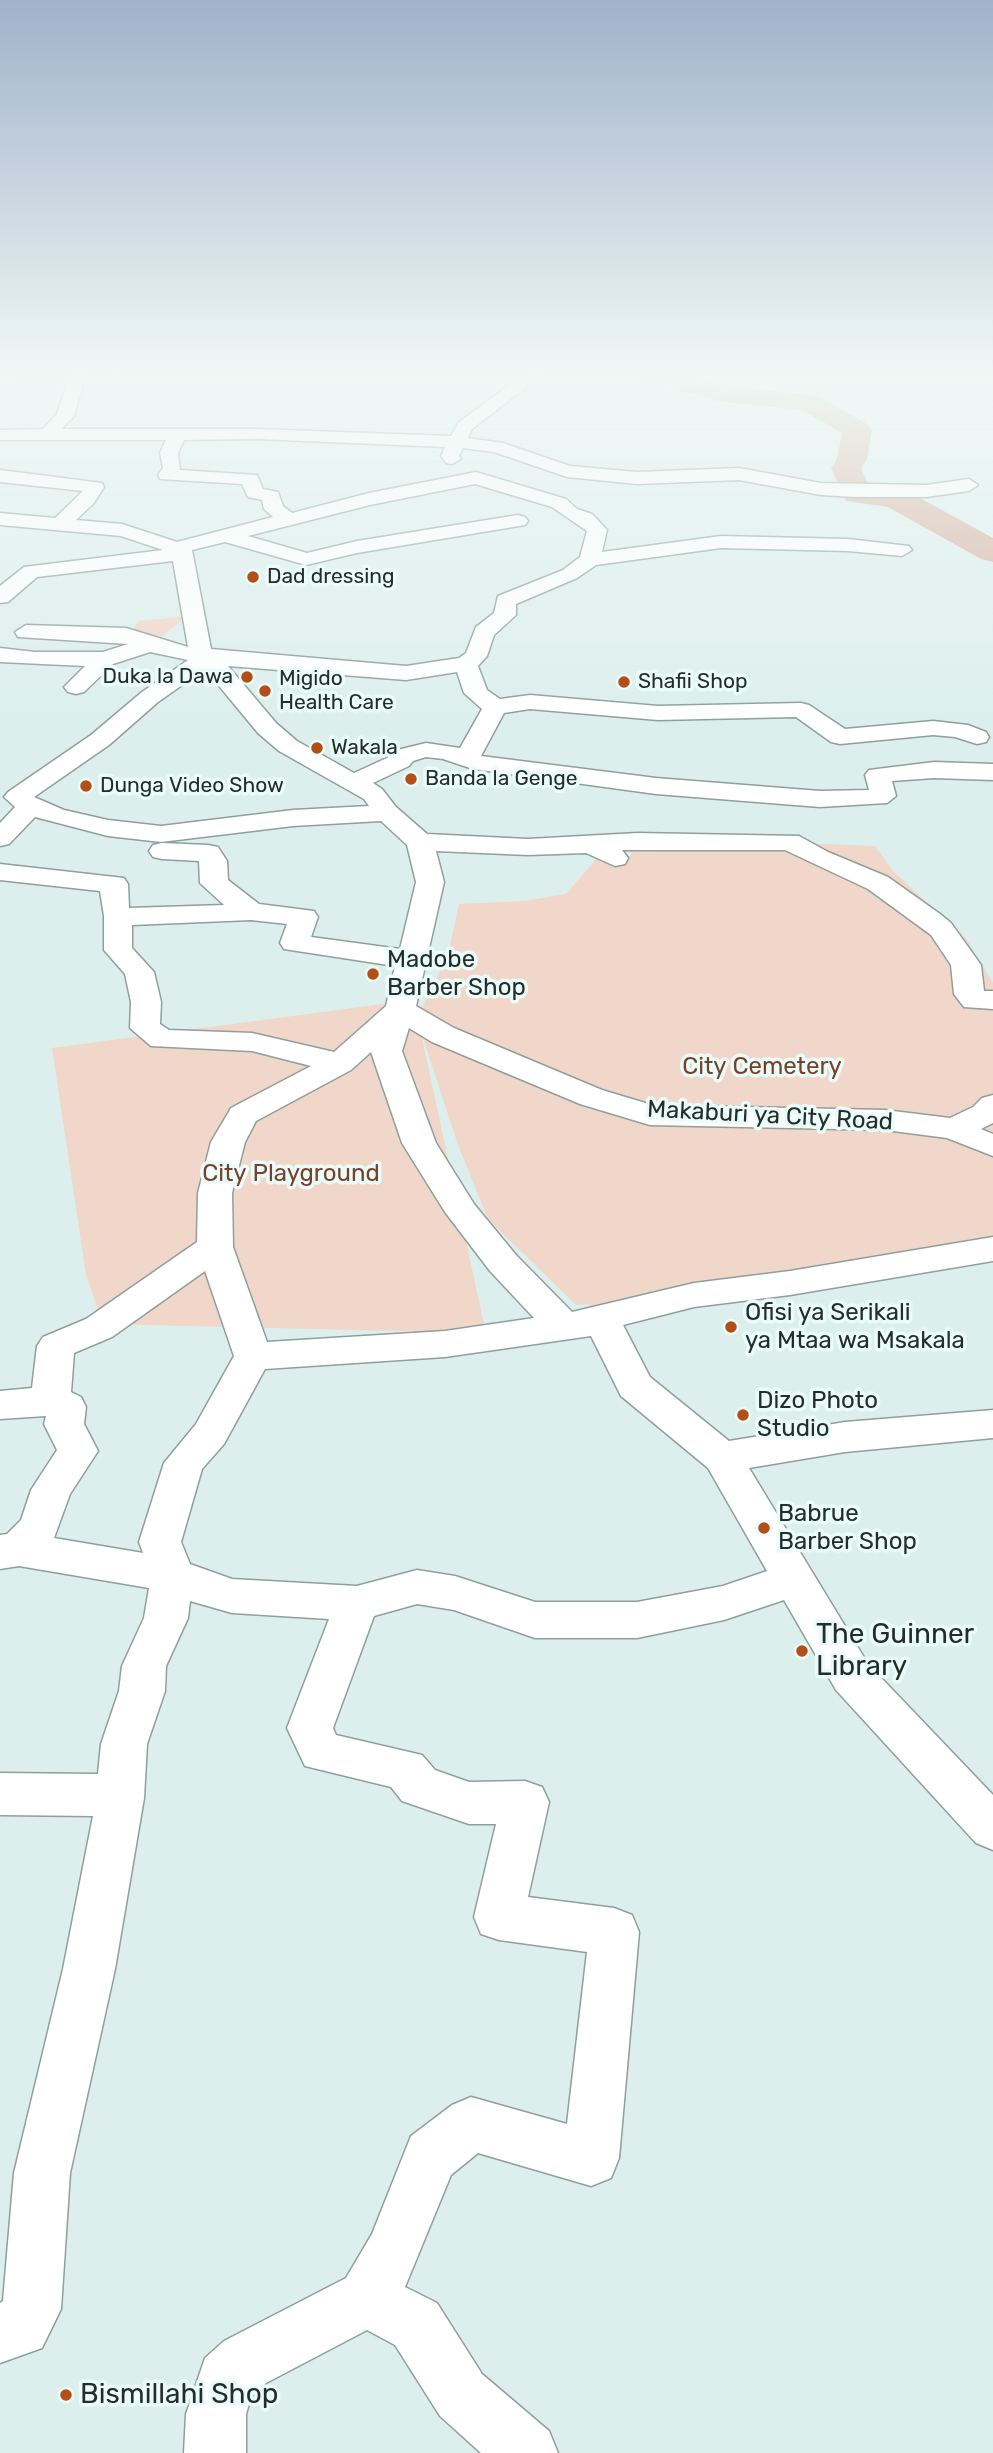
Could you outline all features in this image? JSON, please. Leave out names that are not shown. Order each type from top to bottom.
[{"type":"street","points":[[61,523],[93,489]]},
{"type":"street","points":[[254,489],[255,493],[271,496],[274,509],[288,519]]},
{"type":"street","points":[[4,607],[20,582],[16,572],[180,551],[288,519],[423,489]]},
{"type":"street","points":[[514,489],[559,503],[597,530],[590,560]]},
{"type":"street","points":[[829,489],[937,489]]},
{"type":"street","points":[[0,519],[122,530],[159,540],[180,551]]},
{"type":"street","points":[[227,536],[306,559],[357,547],[518,522]]},
{"type":"street","points":[[26,632],[126,635],[150,645],[207,658],[406,673],[466,664],[476,656],[484,632],[505,615],[506,601],[570,574],[590,560],[721,542],[848,545],[902,550]]},
{"type":"street","points":[[180,551],[200,650],[229,680],[267,728],[288,746],[373,794],[387,813],[420,842],[430,882],[400,1009],[386,1051],[419,1143],[462,1212],[503,1263],[564,1327]]},
{"type":"street","points":[[0,655],[35,659],[105,659],[150,645],[191,616]]},
{"type":"street","points":[[0,838],[12,798],[100,740],[135,708],[207,658]]},
{"type":"street","points":[[76,687],[105,659]]},
{"type":"street","points":[[466,664],[476,694],[495,707],[530,702],[658,713],[801,709],[840,737],[898,729],[933,728],[959,730],[977,737]]},
{"type":"street","points":[[108,702],[135,708]]},
{"type":"street","points":[[466,760],[495,707]]},
{"type":"street","points":[[355,782],[400,761],[402,756],[426,750],[466,760],[656,786],[859,800],[883,796],[878,775],[934,770],[993,772]]},
{"type":"street","points":[[12,798],[55,816],[108,828],[161,834],[293,818],[387,813]]},
{"type":"street","points":[[161,834],[162,854],[208,853],[213,861],[214,883],[251,912]]},
{"type":"street","points":[[420,842],[528,847],[661,840],[790,842],[818,858],[878,883],[935,924],[966,965],[969,994],[975,1001],[991,1007]]},
{"type":"street","points":[[586,845],[599,847],[615,858]]},
{"type":"street","points":[[0,872],[114,884],[118,950],[139,972],[146,1002],[145,1028],[162,1039],[252,1042],[340,1063]]},
{"type":"street","points":[[118,916],[251,912],[304,917],[294,943],[412,960]]},
{"type":"street","points":[[0,2333],[21,2327],[32,2309],[42,2173],[89,1969],[120,1798],[124,1744],[142,1690],[144,1666],[166,1618],[173,1575],[160,1542],[184,1463],[210,1434],[253,1356],[215,1247],[215,1193],[228,1142],[243,1115],[340,1063],[400,1009]]},
{"type":"street","name":"Makaburi ya City Road","points":[[400,1009],[443,1035],[591,1097],[650,1115],[885,1120],[954,1129],[993,1146]]},
{"type":"street","points":[[954,1129],[985,1114],[993,1105]]},
{"type":"street","points":[[54,1401],[50,1381],[55,1346],[99,1328],[215,1247]]},
{"type":"street","points":[[564,1327],[694,1295],[790,1283],[993,1249]]},
{"type":"street","points":[[253,1356],[445,1344],[601,1322],[611,1336],[635,1386],[722,1457],[852,1677],[993,1828]]},
{"type":"street","points":[[0,1405],[54,1401],[67,1407],[64,1424],[78,1451],[51,1490],[39,1528],[10,1551]]},
{"type":"street","points":[[722,1457],[845,1437],[993,1424]]},
{"type":"street","points":[[10,1551],[173,1575],[190,1584],[232,1596],[357,1602],[417,1587],[455,1594],[536,1620],[637,1620],[724,1603],[793,1579]]},
{"type":"street","points":[[215,2453],[216,2414],[226,2379],[245,2362],[367,2299],[393,2253],[431,2156],[471,2124],[592,2158],[614,1932],[499,1917],[525,1801],[469,1803],[419,1786],[405,1770],[321,1752],[310,1728],[357,1602]]},
{"type":"street","points":[[0,1794],[79,1793],[120,1798]]},
{"type":"street","points":[[367,2299],[416,2324],[461,2396],[527,2453]]},
{"type":"green space","points":[[188,616],[162,636],[130,635],[138,621]]},
{"type":"green space","name":"City Cemetery","points":[[754,841],[875,846],[893,871],[966,938],[993,983],[993,1259],[594,1308],[587,1304],[576,1305],[488,1219],[458,1145],[420,1029],[484,1324],[441,1332],[103,1324],[86,1275],[52,1048],[413,1000],[417,1018],[448,955],[459,904],[525,901],[566,894],[599,856],[631,856],[631,846]]},
{"type":"waterway","points":[[855,489],[857,494],[896,498],[993,552]]},
{"type":"place","name":"Dad dressing","points":[[253,577]]},
{"type":"place","name":"Duka la Dawa","points":[[247,677]]},
{"type":"place","name":"Shafii Shop","points":[[624,682]]},
{"type":"place","name":"Migido Health Care","points":[[265,691]]},
{"type":"place","name":"Wakala","points":[[317,748]]},
{"type":"place","name":"Banda la Genge","points":[[411,779]]},
{"type":"place","name":"Dunga Video Show","points":[[86,786]]},
{"type":"place","name":"Madobe Barber Shop","points":[[373,974]]},
{"type":"place","name":"Ofisi ya Serikali ya Mtaa wa Msakala","points":[[731,1327]]},
{"type":"place","name":"Dizo Photo Studio","points":[[743,1415]]},
{"type":"place","name":"Babrue Barber Shop","points":[[764,1528]]},
{"type":"place","name":"The Guinner Library","points":[[802,1651]]},
{"type":"place","name":"Bismillahi Shop","points":[[66,2395]]},
{"type":"park label","name":"City Playground","points":[[291,1174]]}]
